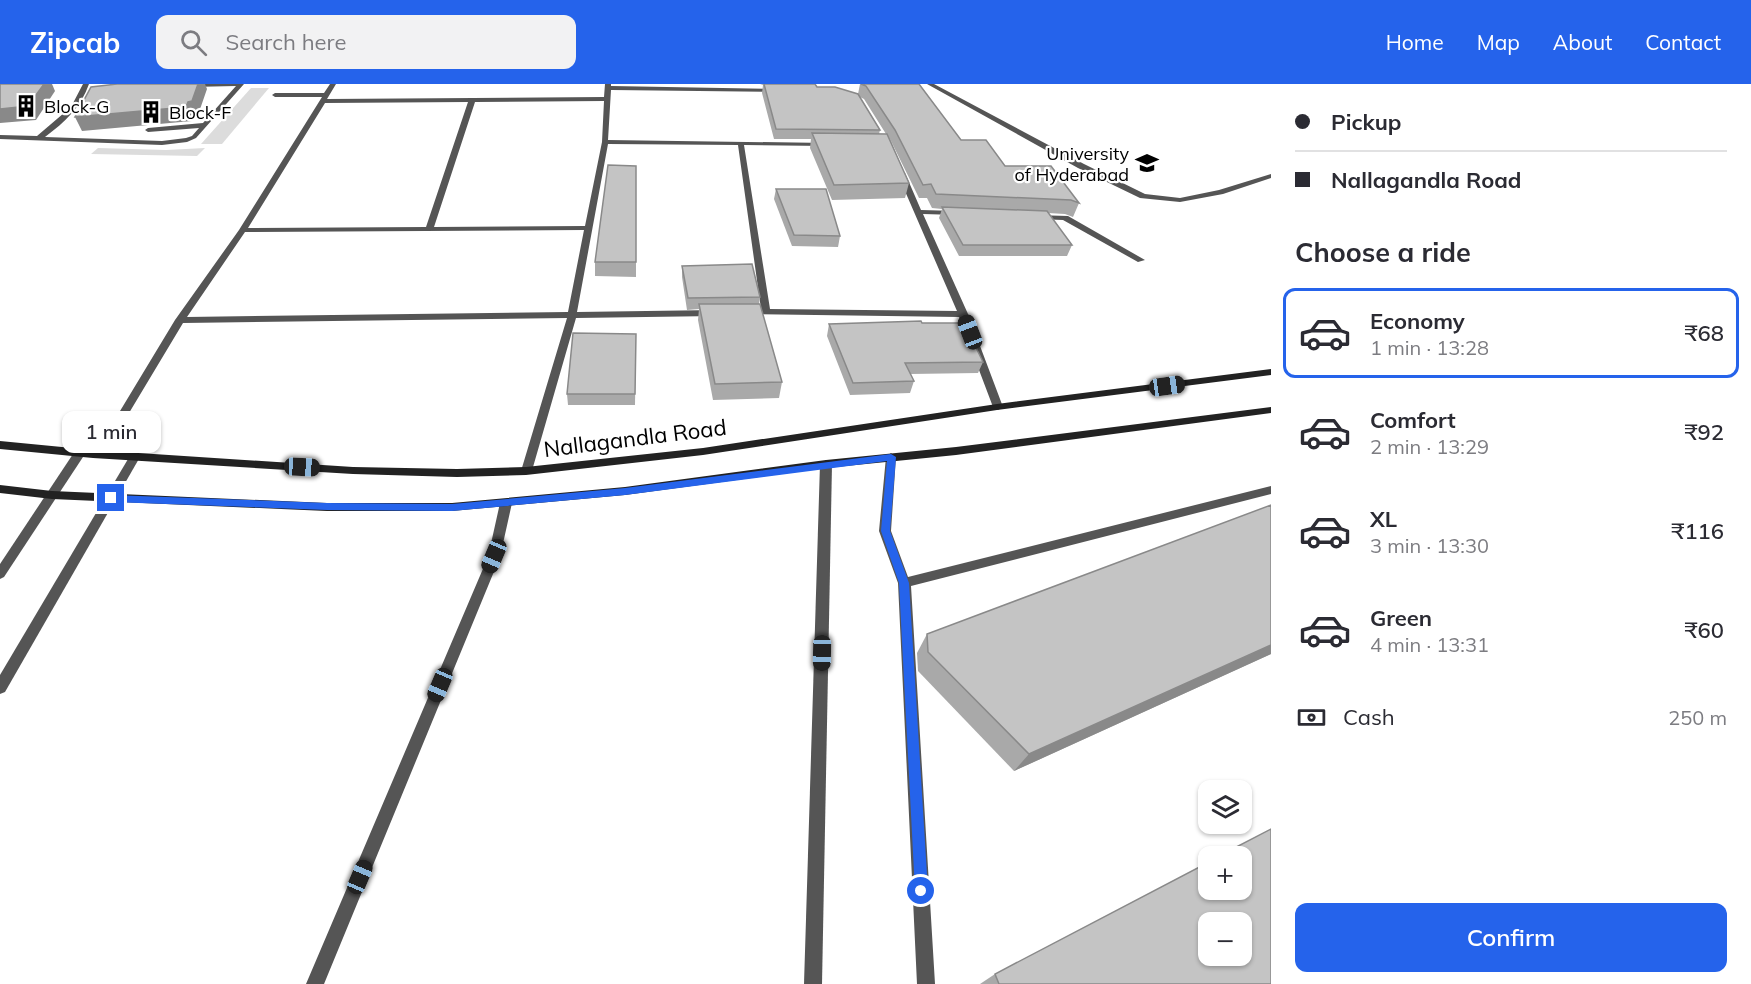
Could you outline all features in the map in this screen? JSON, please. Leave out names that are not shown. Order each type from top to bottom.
[{"type":"main road","name":"Nallagandla Road","points":[[0,445],[79,454],[457,474],[527,471],[814,436],[998,407],[1271,372]]},
{"type":"main road","points":[[0,489],[52,495],[327,507],[452,507],[625,491],[1271,410]]},
{"type":"street","points":[[38,139],[75,106],[87,84]]},
{"type":"street","points":[[0,137],[162,143],[187,140],[194,137],[241,84]]},
{"type":"street","points":[[185,85],[241,84]]},
{"type":"street","points":[[0,574],[79,454],[121,418],[180,320],[243,230],[333,84]]},
{"type":"street","points":[[930,84],[1081,166],[1143,196],[1180,200],[1220,192],[1271,176]]},
{"type":"street","points":[[527,471],[572,317],[605,142],[608,86],[791,90]]},
{"type":"street","points":[[274,95],[472,100],[607,99]]},
{"type":"street","points":[[429,229],[472,100]]},
{"type":"street","points":[[148,130],[205,125]]},
{"type":"street","points":[[605,142],[831,144]]},
{"type":"street","points":[[741,145],[766,312]]},
{"type":"street","points":[[896,163],[963,314],[998,407]]},
{"type":"street","points":[[919,212],[964,214]]},
{"type":"street","points":[[1031,217],[1065,218],[1141,260]]},
{"type":"street","points":[[243,230],[589,228]]},
{"type":"street","points":[[180,320],[572,317],[731,313]]},
{"type":"street","points":[[743,313],[963,314]]},
{"type":"street","points":[[0,688],[135,457],[121,418]]},
{"type":"street","points":[[891,457],[885,531],[904,583],[926,984]]},
{"type":"street","points":[[813,984],[826,464]]},
{"type":"street","points":[[904,583],[1271,490]]},
{"type":"street","points":[[315,984],[494,556],[506,503]]},
{"type":"shaded area","points":[[251,88],[269,88],[222,144],[201,144]]},
{"type":"shaded area","points":[[98,148],[166,150],[205,148],[197,156],[91,154]]},
{"type":"building","points":[[0,84],[44,84],[28,106],[0,109]]},
{"type":"building","points":[[117,84],[198,84],[192,101],[188,102],[186,107],[75,117],[91,87]]},
{"type":"building","points":[[764,84],[815,84],[817,87],[835,87],[858,94],[880,130],[776,129]]},
{"type":"building","points":[[861,84],[919,84],[961,140],[986,140],[1005,166],[1051,166],[1079,203],[1071,200],[936,194],[931,184],[923,185],[895,130],[866,86]]},
{"type":"building","points":[[812,133],[887,134],[909,183],[834,185]]},
{"type":"building","points":[[608,165],[636,166],[636,262],[595,262]]},
{"type":"building","points":[[776,189],[826,189],[840,236],[794,235]]},
{"type":"building","points":[[942,207],[1047,211],[1072,245],[963,245]]},
{"type":"building","points":[[752,264],[760,297],[688,298],[682,266]]},
{"type":"building","points":[[699,304],[760,304],[782,382],[715,384]]},
{"type":"building","points":[[921,321],[922,323],[964,323],[983,362],[905,363],[914,381],[853,383],[829,324]]},
{"type":"building","points":[[573,333],[636,334],[635,394],[567,394]]},
{"type":"building","points":[[1271,505],[1271,645],[1029,754],[928,652],[927,634]]},
{"type":"building","points":[[1271,829],[1271,984],[999,984],[995,974],[1198,868],[1198,900],[1252,900],[1252,846],[1238,846]]},
{"type":"place","name":"Block-G","points":[[26,106]]},
{"type":"place","name":"Block-F","points":[[151,112]]},
{"type":"place","name":"University of Hyderabad","points":[[1147,163]]},
{"type":"route","points":[[111,498],[327,507],[452,507],[625,491],[891,457],[885,531],[904,583],[921,891]]}]
